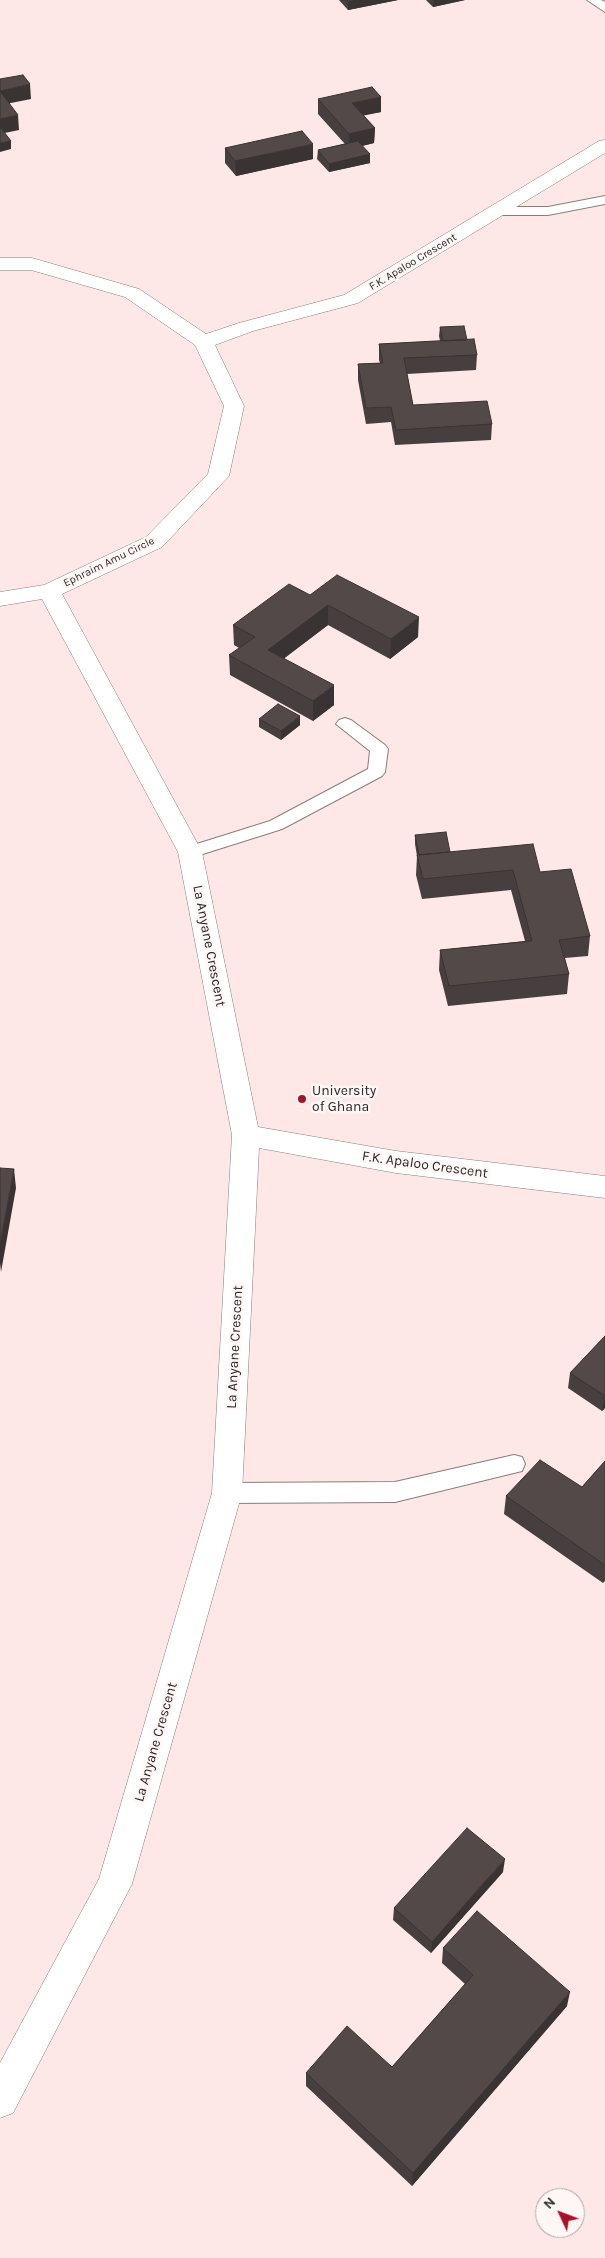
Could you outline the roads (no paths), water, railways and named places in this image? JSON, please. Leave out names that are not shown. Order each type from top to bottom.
[{"type":"street","name":"F.K. Apaloo Crescent","points":[[204,342],[246,327],[351,299],[605,144]]},
{"type":"street","points":[[0,264],[32,264],[132,292],[204,342]]},
{"type":"street","name":"Ephraim Amu Circle","points":[[0,599],[50,591],[154,542],[218,476],[234,406],[204,342]]},
{"type":"street","name":"La Anyane Crescent","points":[[0,2100],[114,1884],[227,1493],[246,1135],[190,852],[50,591]]},
{"type":"street","name":"F.K. Apaloo Crescent","points":[[246,1135],[396,1162],[605,1188]]},
{"type":"lane","points":[[593,0],[605,8]]},
{"type":"lane","points":[[496,211],[548,211],[605,200]]},
{"type":"lane","points":[[190,852],[276,825],[376,772],[379,749],[344,724]]},
{"type":"lane","points":[[227,1493],[395,1492],[514,1464]]},
{"type":"place","name":"University of Ghana","points":[[302,1099]]}]
